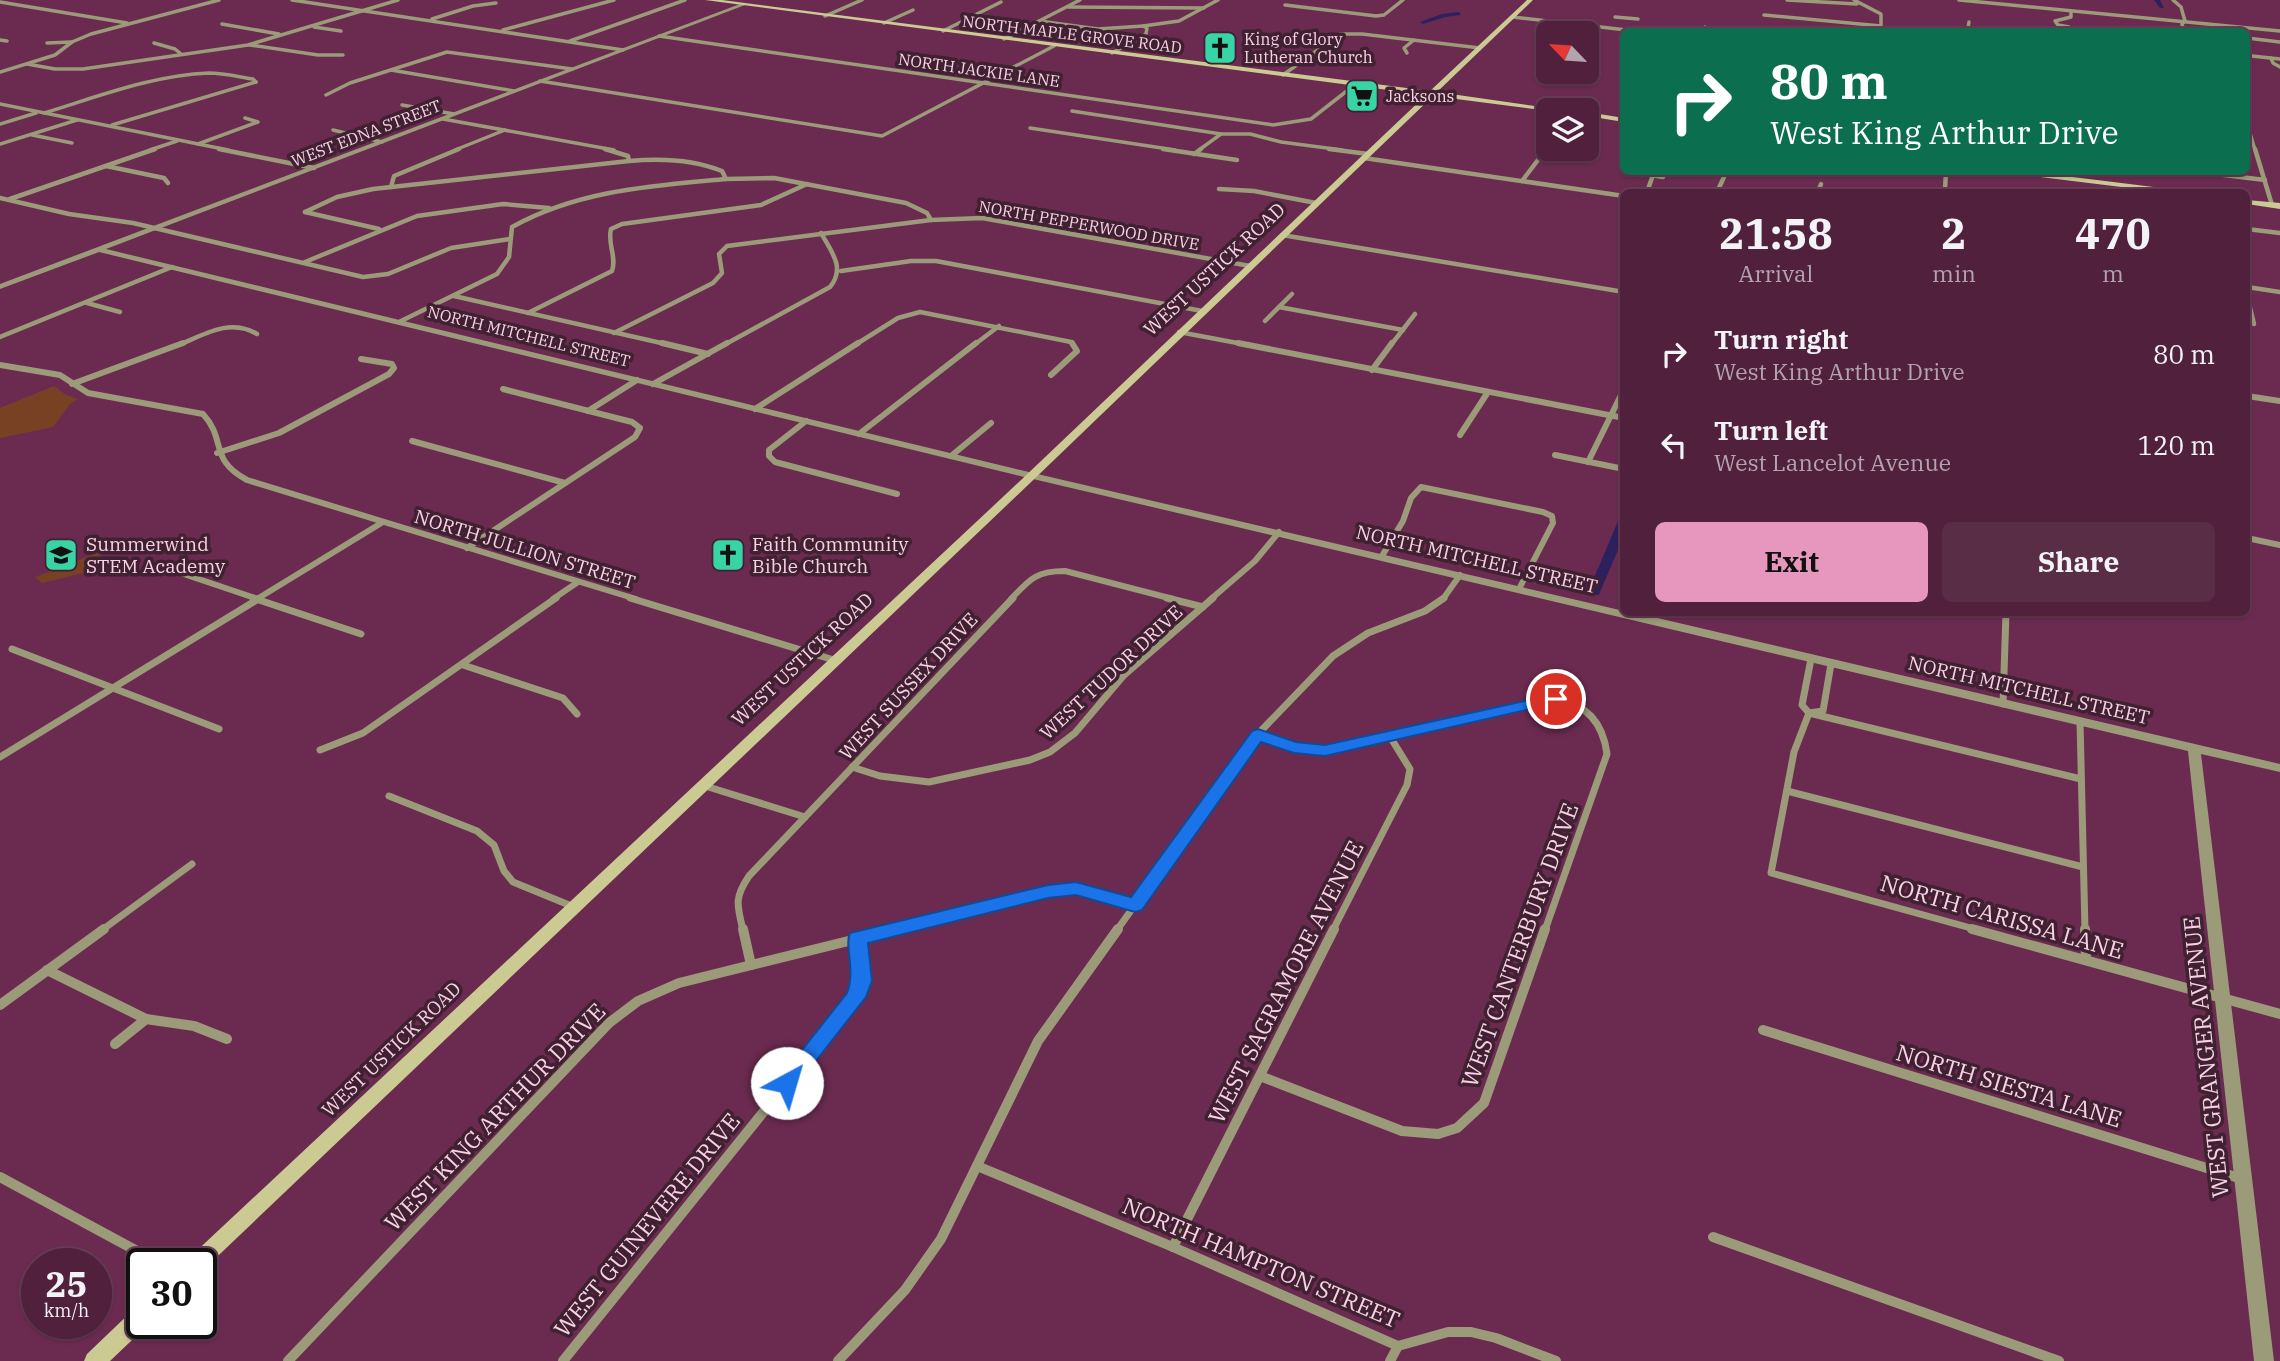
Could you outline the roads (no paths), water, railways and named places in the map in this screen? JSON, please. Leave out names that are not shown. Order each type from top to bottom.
[{"type":"main road","name":"NORTH MAPLE GROVE ROAD","points":[[708,0],[1536,107]]},
{"type":"main road","name":"WEST USTICK ROAD","points":[[214,1248],[1032,475],[1529,0]]},
{"type":"main road","points":[[1599,116],[1620,119]]},
{"type":"main road","points":[[2040,175],[2154,189]]},
{"type":"main road","points":[[2250,202],[2276,205]]},
{"type":"main road","points":[[95,1361],[126,1331]]},
{"type":"street","points":[[47,43],[72,42],[219,0]]},
{"type":"street","points":[[292,0],[623,50]]},
{"type":"street","points":[[27,64],[55,69],[83,69],[248,44],[398,0]]},
{"type":"street","points":[[500,31],[547,16],[614,0]]},
{"type":"street","points":[[569,42],[685,0]]},
{"type":"street","points":[[825,16],[862,0]]},
{"type":"street","points":[[995,0],[1001,2]]},
{"type":"street","points":[[1004,39],[1080,0]]},
{"type":"street","points":[[1039,22],[1098,29],[1143,26],[1179,21],[1218,0]]},
{"type":"street","points":[[1290,0],[1285,5],[1379,16],[1403,0]]},
{"type":"street","points":[[1522,0],[1529,0]]},
{"type":"street","points":[[1764,15],[1881,26],[1881,13],[1858,4],[1787,0]]},
{"type":"street","points":[[1854,0],[1858,4]]},
{"type":"street","points":[[1959,0],[2246,28]]},
{"type":"street","points":[[2173,0],[2181,7],[2183,28]]},
{"type":"street","points":[[0,2],[131,24]]},
{"type":"street","points":[[943,31],[1001,2]]},
{"type":"street","points":[[428,20],[473,6],[496,3]]},
{"type":"street","points":[[1068,7],[1100,10],[1168,4],[1205,8]]},
{"type":"street","name":"WEST EDNA STREET","points":[[0,287],[741,5]]},
{"type":"street","points":[[884,23],[914,10]]},
{"type":"street","points":[[2068,27],[2058,25],[2055,21],[2071,17],[2071,11]]},
{"type":"street","points":[[1512,17],[1620,29]]},
{"type":"street","points":[[1615,17],[1638,19]]},
{"type":"street","points":[[1622,28],[1630,18]]},
{"type":"street","points":[[1969,22],[1969,28]]},
{"type":"street","points":[[222,24],[283,34]]},
{"type":"street","points":[[310,26],[341,31]]},
{"type":"street","points":[[1112,53],[1146,34],[1147,29],[1143,26]]},
{"type":"street","points":[[2250,28],[2280,32]]},
{"type":"street","points":[[2256,29],[2259,39]]},
{"type":"street","points":[[1283,75],[1335,36],[1350,33],[1480,48]]},
{"type":"street","name":"NORTH JACKIE LANE","points":[[659,36],[1262,124],[1296,124],[1319,116],[1357,83]]},
{"type":"street","points":[[2250,38],[2280,42]]},
{"type":"street","points":[[0,40],[7,41]]},
{"type":"street","points":[[1407,53],[1404,48],[1414,40]]},
{"type":"street","points":[[0,72],[55,55],[72,42]]},
{"type":"street","points":[[154,43],[175,49],[181,54]]},
{"type":"street","points":[[248,44],[318,55],[343,55]]},
{"type":"street","points":[[540,81],[882,136],[1054,46]]},
{"type":"street","points":[[326,95],[388,70],[447,52],[572,69]]},
{"type":"street","points":[[2252,56],[2280,59]]},
{"type":"street","points":[[2271,58],[2273,63],[2280,67]]},
{"type":"street","points":[[388,70],[514,91]]},
{"type":"street","points":[[0,124],[125,89],[202,74],[218,73],[253,79],[256,82],[109,126]]},
{"type":"street","points":[[0,104],[314,168]]},
{"type":"street","points":[[402,105],[454,114]]},
{"type":"street","points":[[1072,111],[1221,134],[1251,134],[1281,142],[1620,195]]},
{"type":"street","points":[[197,144],[258,122],[246,118]]},
{"type":"street","points":[[443,119],[613,150],[628,156],[629,161]]},
{"type":"street","points":[[0,144],[78,120]]},
{"type":"street","points":[[1030,128],[1237,160]]},
{"type":"street","points":[[333,130],[382,142]]},
{"type":"street","points":[[391,187],[394,176],[406,170],[506,130]]},
{"type":"street","points":[[2250,132],[2264,180],[2276,205]]},
{"type":"street","points":[[32,134],[72,143]]},
{"type":"street","points":[[1194,154],[1221,134]]},
{"type":"street","points":[[8,200],[178,140]]},
{"type":"street","points":[[2250,153],[2257,154]]},
{"type":"street","points":[[381,230],[305,212],[337,197],[391,187],[629,161],[660,159],[709,166],[722,171],[726,179]]},
{"type":"street","points":[[1522,181],[1538,161]]},
{"type":"street","points":[[104,166],[164,178],[168,183]]},
{"type":"street","points":[[1648,189],[1653,175],[1663,177]]},
{"type":"street","points":[[1945,189],[1946,175]]},
{"type":"street","points":[[2223,175],[2264,180]]},
{"type":"street","points":[[399,322],[454,296],[507,266],[511,260],[512,227],[550,208],[597,194],[766,177],[906,203],[927,214],[931,220]]},
{"type":"street","points":[[1718,189],[1724,177]]},
{"type":"street","points":[[528,313],[612,271],[615,263],[609,234],[611,229],[622,224],[761,205],[807,184]]},
{"type":"street","points":[[1819,189],[1821,184]]},
{"type":"street","points":[[1219,189],[1254,191],[1316,203]]},
{"type":"street","points":[[0,198],[69,214],[155,228],[363,277],[376,277],[451,247],[510,239]]},
{"type":"street","points":[[305,262],[410,218],[503,204],[550,208]]},
{"type":"street","name":"NORTH PEPPERWOOD DRIVE","points":[[614,333],[713,283],[722,275],[724,268],[719,254],[723,248],[931,220],[982,218],[1250,266]]},
{"type":"street","points":[[2250,229],[2280,233]]},
{"type":"street","points":[[653,384],[830,287],[839,279],[841,271],[821,233]]},
{"type":"street","points":[[1282,235],[1620,291]]},
{"type":"street","name":"NORTH MITCHELL STREET","points":[[99,250],[951,456],[1620,613]]},
{"type":"street","points":[[841,271],[911,261],[936,261],[1202,311]]},
{"type":"street","points":[[0,337],[172,268]]},
{"type":"street","points":[[2250,287],[2280,292]]},
{"type":"street","points":[[1265,321],[1292,294]]},
{"type":"street","points":[[454,296],[708,354]]},
{"type":"street","points":[[85,303],[120,312]]},
{"type":"street","points":[[1279,307],[1403,330]]},
{"type":"street","points":[[2250,307],[2254,324]]},
{"type":"street","points":[[755,408],[898,318],[909,314],[931,312],[1062,339],[1076,346],[1074,356],[1051,375]]},
{"type":"street","points":[[1372,370],[1415,314]]},
{"type":"street","points":[[72,384],[146,359],[225,326],[247,328],[257,334]]},
{"type":"street","points":[[859,434],[999,326]]},
{"type":"street","points":[[1179,332],[1620,417]]},
{"type":"street","points":[[0,365],[51,373],[67,379],[88,393],[203,414],[209,419],[217,453],[279,432],[389,374],[394,368],[392,364],[361,359]]},
{"type":"street","points":[[588,411],[637,380]]},
{"type":"street","points":[[467,548],[635,437],[640,428],[632,422],[503,389]]},
{"type":"street","points":[[1460,435],[1488,392]]},
{"type":"street","points":[[2250,396],[2280,401]]},
{"type":"street","points":[[1588,462],[1620,397]]},
{"type":"street","points":[[806,421],[769,450],[769,456],[775,461],[897,494]]},
{"type":"street","points":[[951,456],[991,423]]},
{"type":"street","points":[[412,441],[565,483]]},
{"type":"street","name":"NORTH JULLION STREET","points":[[217,453],[223,464],[247,480],[834,660]]},
{"type":"street","points":[[1555,455],[1620,468]]},
{"type":"street","points":[[1382,556],[1405,517],[1406,505],[1414,492],[1421,487],[1552,516],[1553,523],[1519,589]]},
{"type":"street","points":[[0,757],[383,522]]},
{"type":"street","name":"WEST TUDOR DRIVE","points":[[852,767],[880,776],[929,782],[1030,760],[1050,752],[1074,733],[1124,675],[1255,561],[1279,532]]},
{"type":"street","points":[[2250,539],[2280,545]]},
{"type":"street","points":[[160,566],[361,634]]},
{"type":"street","name":"WEST SUSSEX DRIVE","points":[[751,965],[737,904],[738,892],[749,876],[1031,578],[1048,571],[1065,571],[1203,607]]},
{"type":"street","points":[[838,1361],[924,1265],[954,1215],[1018,1075],[1038,1041],[1258,735],[1333,656],[1368,633],[1425,611],[1442,601],[1460,575]]},
{"type":"street","points":[[320,750],[363,733],[578,582]]},
{"type":"street","name":"NORTH MITCHELL STREET","points":[[1632,616],[2280,768]]},
{"type":"street","points":[[2003,704],[2006,616]]},
{"type":"street","points":[[12,649],[219,729]]},
{"type":"street","points":[[1811,659],[1802,705],[1810,713],[2081,779]]},
{"type":"street","points":[[1810,713],[1823,710],[1831,664]]},
{"type":"street","points":[[463,665],[563,698],[577,714]]},
{"type":"street","name":"WEST CANTERBURY DRIVE","points":[[1260,1076],[1402,1130],[1426,1136],[1450,1132],[1469,1122],[1483,1103],[1605,764],[1606,743],[1588,710],[1567,700],[1544,699],[1389,736]]},
{"type":"street","points":[[1810,713],[1794,752],[1787,792],[2083,867]]},
{"type":"street","points":[[2080,721],[2086,960]]},
{"type":"street","points":[[1258,735],[1309,751],[1389,736]]},
{"type":"street","name":"WEST SAGRAMORE AVENUE","points":[[1173,1247],[1408,785],[1410,769],[1389,736]]},
{"type":"street","name":"WEST GRANGER AVENUE","points":[[2194,748],[2263,1361]]},
{"type":"street","points":[[702,785],[804,817]]},
{"type":"street","name":"NORTH CARISSA LANE","points":[[1787,792],[1772,873],[2280,1014]]},
{"type":"street","points":[[389,796],[477,831],[494,845],[504,871],[513,882],[574,906]]},
{"type":"street","points":[[0,1005],[192,864]]},
{"type":"street","name":"WEST KING ARTHUR DRIVE","points":[[288,1361],[609,1023],[623,1011],[655,992],[679,983],[1048,891],[1076,889],[1135,905]]},
{"type":"street","name":"WEST GUINEVERE DRIVE","points":[[563,1361],[856,997],[862,974],[857,938]]},
{"type":"street","points":[[47,970],[146,1019],[194,1026],[227,1040]]},
{"type":"street","points":[[115,1044],[146,1019]]},
{"type":"street","name":"NORTH SIESTA LANE","points":[[1763,1030],[2243,1179]]},
{"type":"street","name":"NORTH HAMPTON STREET","points":[[977,1166],[1173,1247],[1398,1346],[1448,1332],[1471,1332],[1496,1338],[1556,1361]]},
{"type":"street","points":[[0,1177],[131,1248]]},
{"type":"street","points":[[1713,1237],[2059,1361]]},
{"type":"street","points":[[1390,1361],[1398,1346]]},
{"type":"waterway","points":[[2157,0],[2162,7]]},
{"type":"waterway","points":[[1423,22],[1444,15],[1459,14]]},
{"type":"waterway","points":[[1594,592],[1620,530]]},
{"type":"place","name":"King of Glory Lutheran Church","points":[[1220,48]]},
{"type":"place","name":"Jacksons","points":[[1362,96]]},
{"type":"place","name":"Summerwind STEM Academy","points":[[61,555]]},
{"type":"place","name":"Faith Community Bible Church","points":[[728,555]]}]
